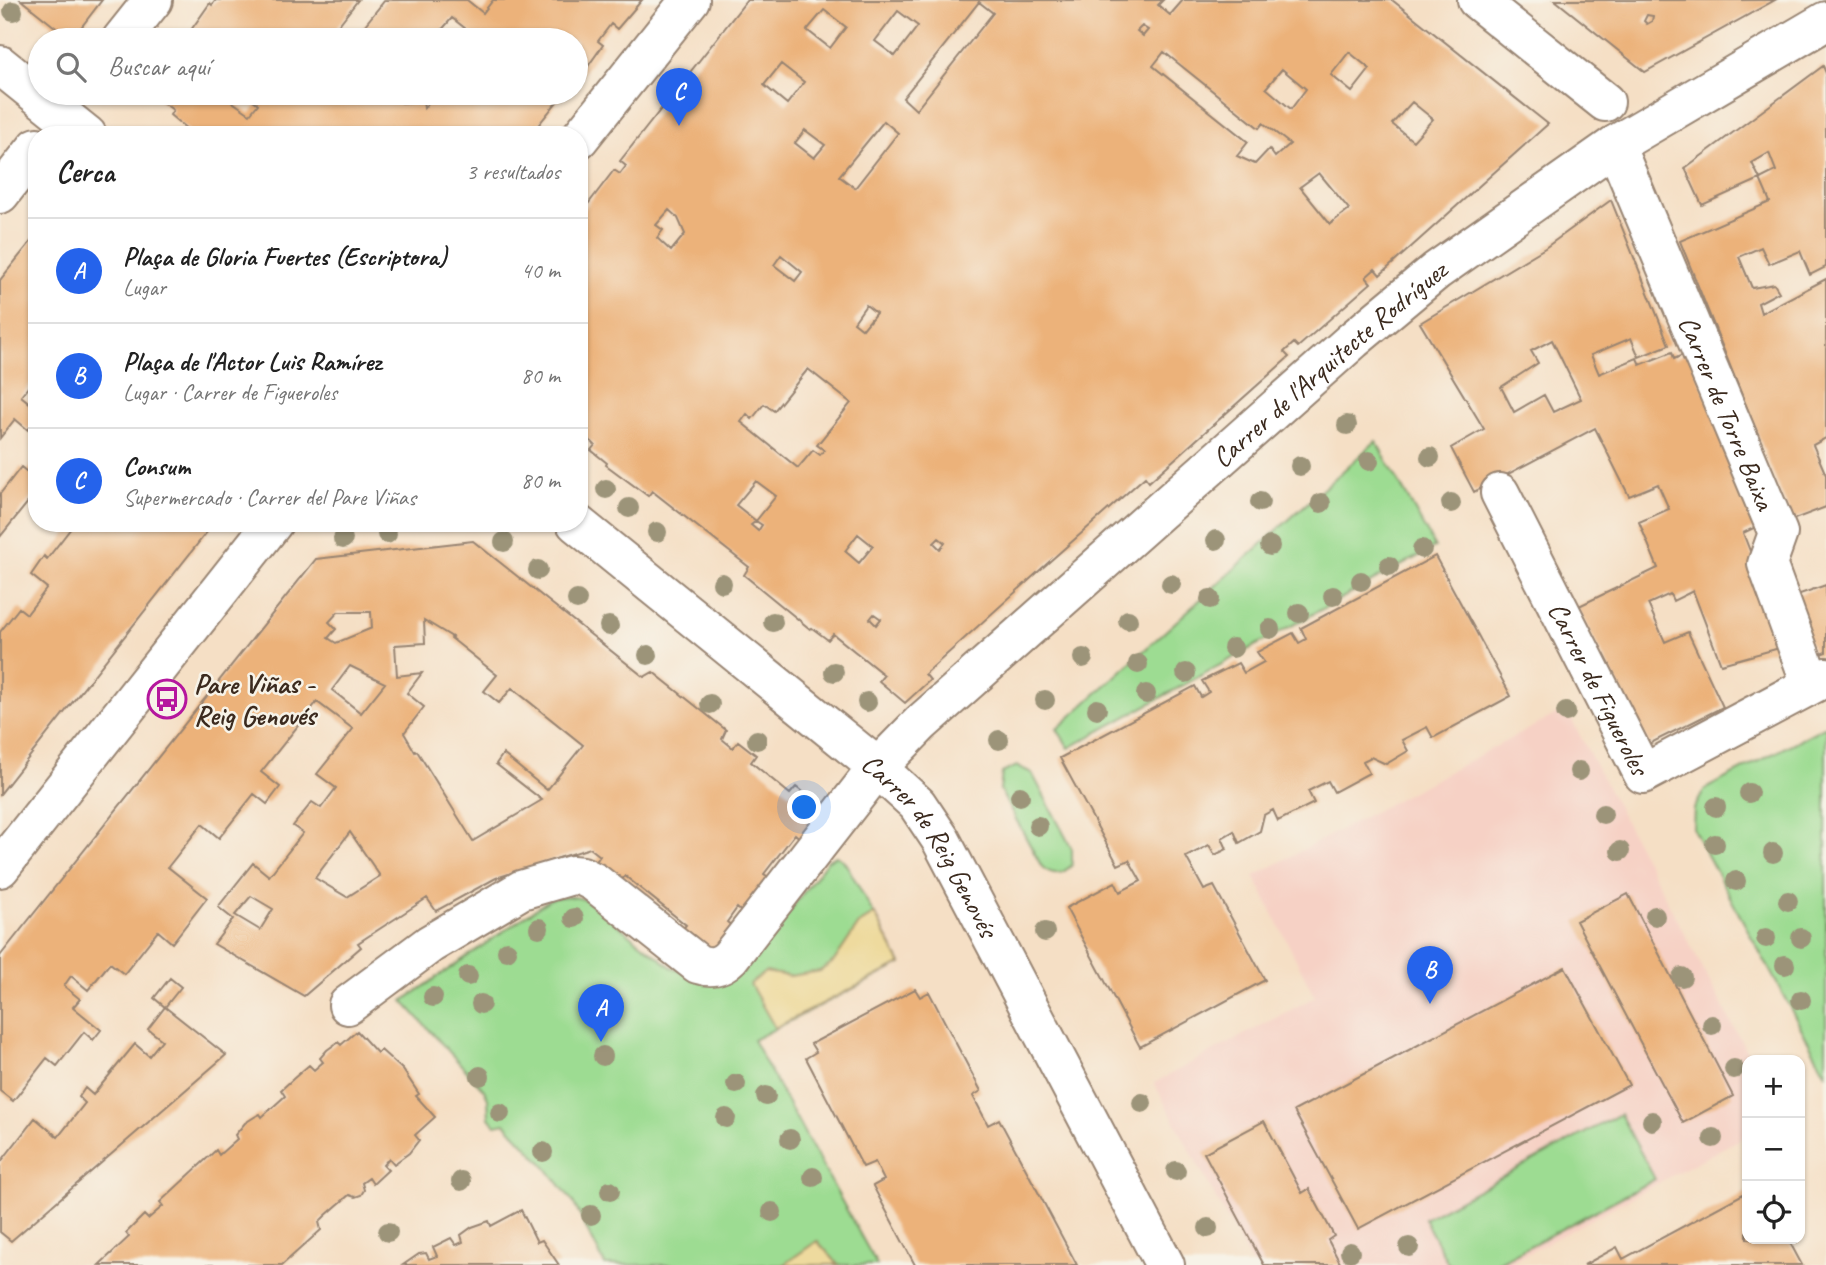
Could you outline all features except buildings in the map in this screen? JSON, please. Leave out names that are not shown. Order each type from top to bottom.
[{"type":"street","points":[[131,28],[153,0]]},
{"type":"street","points":[[588,128],[690,0]]},
{"type":"street","points":[[1477,0],[1605,102]]},
{"type":"street","name":"Carrer de l'Arquitecte Rodríguez","points":[[348,1005],[430,944],[521,890],[572,875],[582,876],[594,883],[698,964],[709,968],[722,965],[878,767],[921,723],[1436,271],[1615,145],[1826,21]]},
{"type":"street","points":[[0,65],[28,87]]},
{"type":"street","points":[[50,105],[68,119]]},
{"type":"street","name":"Carrer de Torre Baixa","points":[[1615,145],[1778,533],[1767,564],[1819,680]]},
{"type":"street","points":[[0,194],[28,158]]},
{"type":"street","name":"Carrer de Figueroles","points":[[1500,493],[1643,774],[1819,680]]},
{"type":"street","points":[[0,868],[266,532]]},
{"type":"street","name":"Carrer de Reig Genovés","points":[[587,532],[878,767],[917,804],[941,840],[1166,1265]]},
{"type":"shaded area","points":[[1566,709],[1748,1055],[1742,1055],[1742,1138],[1506,1265],[1252,1265],[1154,1083],[1315,997],[1254,876]]},
{"type":"green space","points":[[1376,441],[1435,547],[1069,748],[1057,729]]},
{"type":"green space","points":[[1826,726],[1826,1074],[1693,829],[1694,809],[1705,789]]},
{"type":"green space","points":[[1017,766],[1032,773],[1072,849],[1072,865],[1065,871],[1054,873],[1042,867],[1000,790],[1002,773]]},
{"type":"green space","points":[[836,856],[843,860],[849,869],[901,964],[753,1040],[877,1265],[605,1265],[573,1202],[546,1167],[505,1123],[496,1125],[489,1118],[488,1099],[484,1090],[403,1001],[550,899],[564,897],[586,900],[674,969],[723,982],[743,973],[828,860]]},
{"type":"green space","points":[[1620,1114],[1655,1179],[1494,1265],[1449,1265],[1424,1219]]},
{"type":"sand","points":[[875,914],[901,964],[775,1028],[750,984],[765,972],[790,976],[820,971],[834,961],[859,924]]},
{"type":"sand","points":[[817,1241],[839,1265],[783,1265]]},
{"type":"place","name":"Consum","points":[[679,126]]},
{"type":"place","name":"Pare Viñas - Reig Genovés","points":[[167,699]]},
{"type":"place","name":"Plaça de l'Actor Luis Ramírez","points":[[1430,1004]]},
{"type":"place","name":"Plaça de Gloria Fuertes (Escriptora)","points":[[601,1042]]}]
